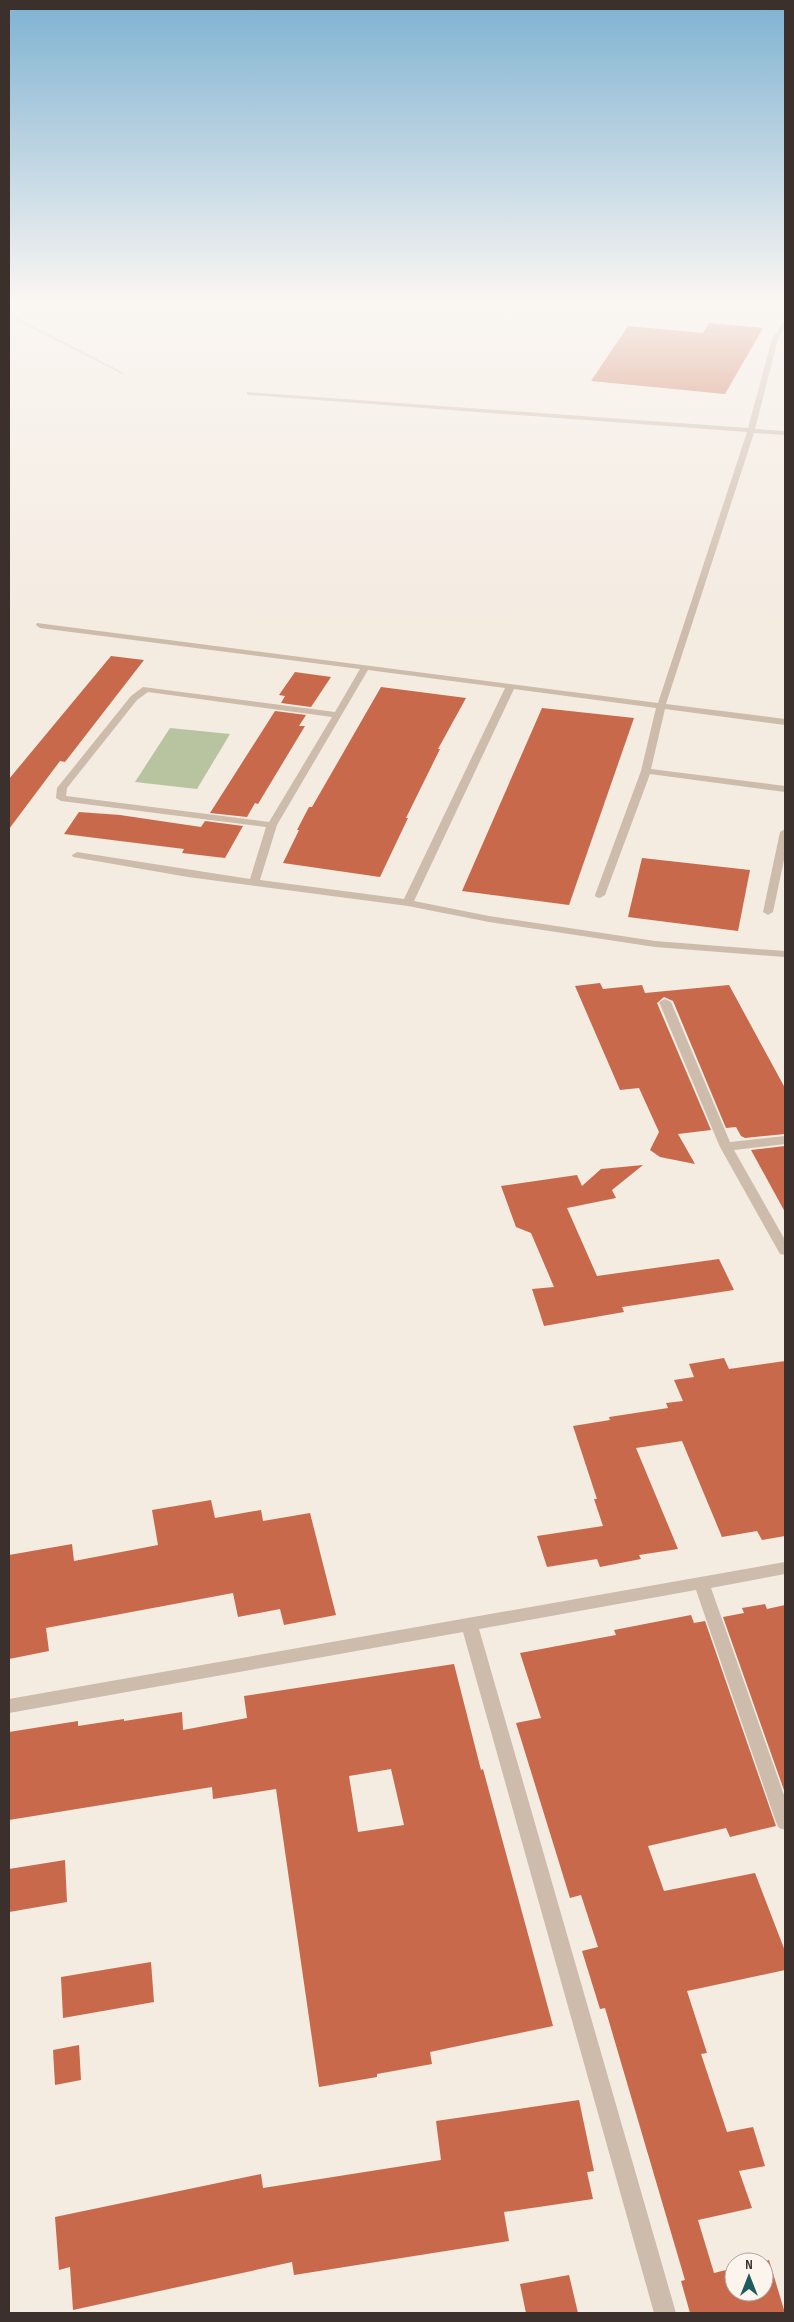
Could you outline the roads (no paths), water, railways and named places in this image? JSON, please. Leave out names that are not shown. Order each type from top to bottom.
[{"type":"street","points":[[465,408],[785,433]]},
{"type":"street","points":[[600,895],[646,772],[661,706],[756,408]]},
{"type":"street","points":[[40,625],[785,722]]},
{"type":"street","points":[[254,882],[272,825],[366,667]]},
{"type":"street","points":[[408,902],[511,686]]},
{"type":"street","points":[[272,825],[61,798],[62,788],[134,698],[146,689],[337,715]]},
{"type":"street","points":[[646,772],[785,789]]},
{"type":"street","points":[[768,912],[785,832]]},
{"type":"street","points":[[77,855],[188,874],[408,902],[489,919],[655,944],[785,954]]},
{"type":"street","points":[[665,1002],[726,1147],[785,1250]]},
{"type":"street","points":[[726,1147],[785,1140]]},
{"type":"street","points":[[9,1706],[785,1568]]},
{"type":"street","points":[[701,1583],[785,1822]]},
{"type":"street","points":[[469,1624],[665,2313]]}]
